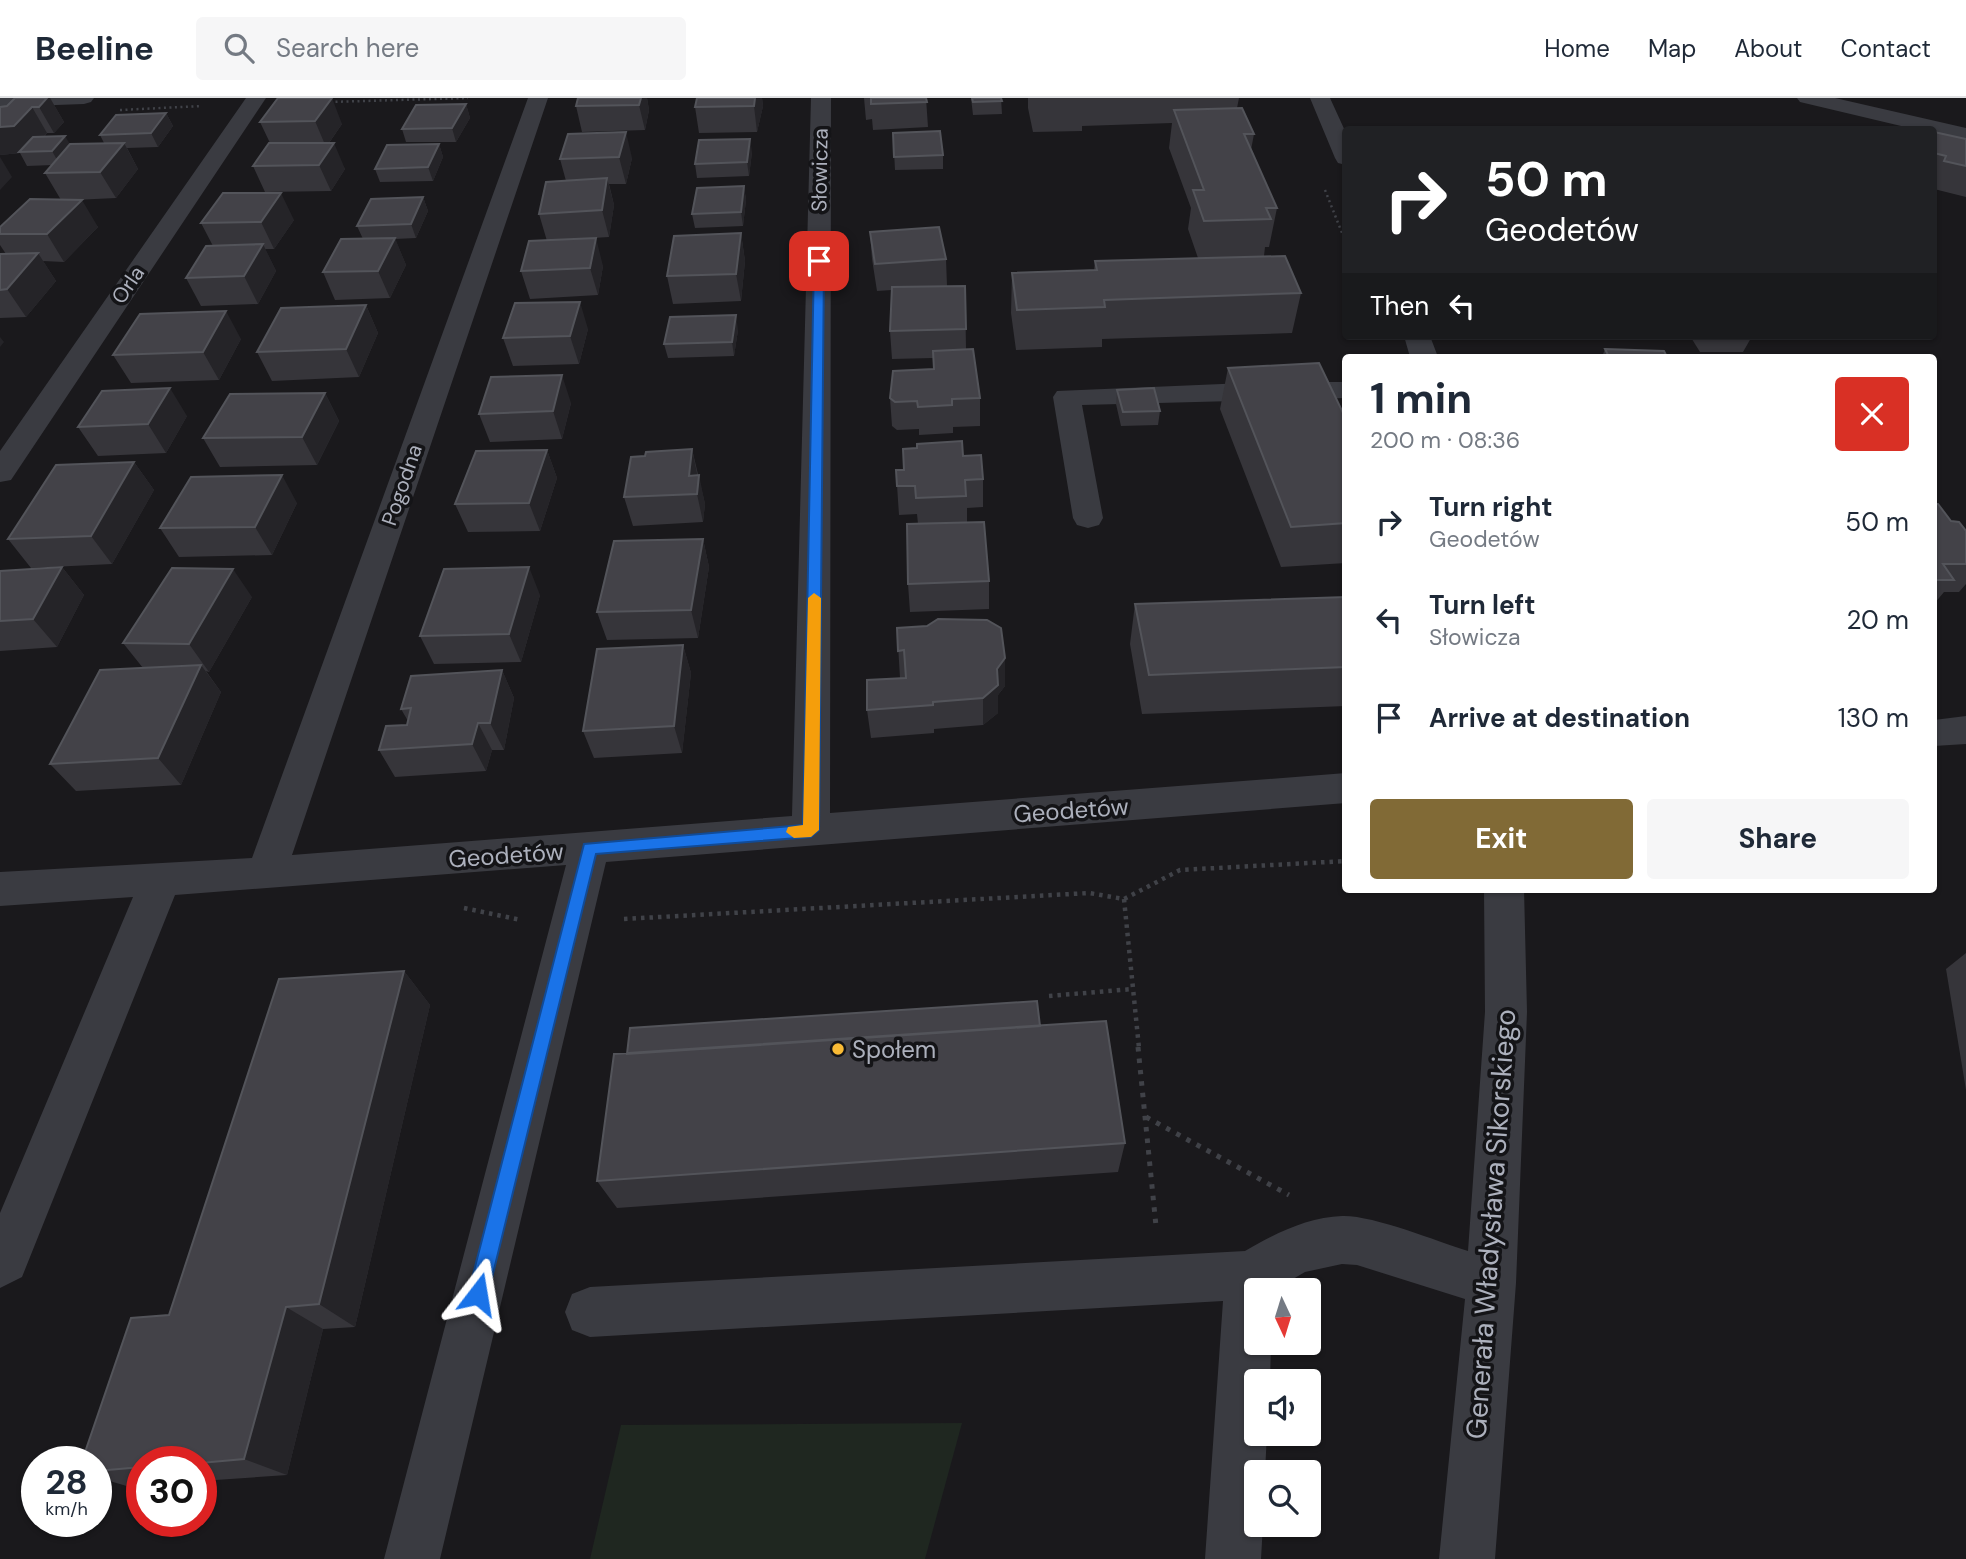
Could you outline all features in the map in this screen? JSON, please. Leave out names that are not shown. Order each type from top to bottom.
[{"type":"street","points":[[0,100],[84,98]]},
{"type":"street","name":"Orla","points":[[0,473],[256,98]]},
{"type":"street","name":"Pogodna","points":[[266,873],[538,98]]},
{"type":"street","name":"Słowicza","points":[[811,830],[821,98]]},
{"type":"street","points":[[1320,98],[1342,149]]},
{"type":"street","points":[[1807,98],[1931,126]]},
{"type":"street","points":[[1937,127],[1966,134]]},
{"type":"street","points":[[1088,518],[1067,397],[1342,390]]},
{"type":"street","points":[[1937,733],[1966,730]]},
{"type":"street","name":"Geodetów","points":[[0,889],[266,873],[1342,788]]},
{"type":"street","points":[[412,1559],[590,848]]},
{"type":"street","points":[[0,1263],[5,1260],[161,879]]},
{"type":"street","name":"Generała Władysława Sikorskiego","points":[[1467,1559],[1491,1283],[1506,1012],[1504,893]]},
{"type":"street","points":[[590,1312],[1250,1275],[1306,1245],[1344,1239],[1491,1283]]},
{"type":"street","points":[[1233,1559],[1250,1275]]},
{"type":"path","points":[[330,102],[468,98]]},
{"type":"path","points":[[1161,1280],[1124,899],[1180,870],[1342,861]]},
{"type":"path","points":[[1049,996],[1133,989]]},
{"type":"path","points":[[1145,1116],[1308,1205],[1344,1239]]},
{"type":"shaded area","points":[[962,1423],[925,1559],[590,1559],[621,1425]]},
{"type":"building","points":[[15,98],[47,98],[39,107],[32,107],[14,126],[0,127],[0,107],[7,106]]},
{"type":"building","points":[[278,98],[332,98],[315,121],[260,122]]},
{"type":"building","points":[[578,98],[641,98],[639,105],[576,106]]},
{"type":"building","points":[[697,98],[755,98],[754,106],[695,107]]},
{"type":"building","points":[[871,98],[926,98],[927,102],[871,104]]},
{"type":"building","points":[[972,98],[1001,98],[1002,101],[973,102]]},
{"type":"building","points":[[466,104],[452,128],[402,129],[416,105]]},
{"type":"building","points":[[1242,108],[1254,134],[1244,134],[1277,208],[1266,208],[1271,219],[1204,221],[1193,190],[1204,190],[1174,110]]},
{"type":"building","points":[[166,113],[151,133],[100,135],[116,115]]},
{"type":"building","points":[[940,131],[943,155],[894,157],[893,133]]},
{"type":"building","points":[[626,132],[619,157],[560,159],[568,134]]},
{"type":"building","points":[[1937,133],[1966,139],[1966,166],[1944,161],[1946,156],[1937,154]]},
{"type":"building","points":[[65,136],[52,151],[19,152],[33,137]]},
{"type":"building","points":[[750,139],[747,162],[695,164],[699,140]]},
{"type":"building","points":[[124,143],[100,172],[45,173],[70,144]]},
{"type":"building","points":[[269,143],[334,143],[319,165],[253,166]]},
{"type":"building","points":[[439,144],[428,167],[375,169],[387,145]]},
{"type":"building","points":[[607,178],[602,210],[539,214],[546,182]]},
{"type":"building","points":[[744,186],[741,212],[692,214],[697,188]]},
{"type":"building","points":[[223,193],[281,193],[261,222],[201,223]]},
{"type":"building","points":[[423,197],[411,224],[357,226],[371,199]]},
{"type":"building","points":[[30,199],[82,200],[47,234],[0,234],[0,227]]},
{"type":"building","points":[[939,227],[946,259],[875,264],[870,232]]},
{"type":"building","points":[[741,233],[736,274],[667,276],[674,236]]},
{"type":"building","points":[[395,238],[378,271],[323,272],[341,239]]},
{"type":"building","points":[[596,238],[590,268],[521,271],[529,241]]},
{"type":"building","points":[[263,244],[244,276],[186,278],[206,246]]},
{"type":"building","points":[[38,253],[7,289],[0,290],[0,254]]},
{"type":"building","points":[[1285,256],[1301,293],[1104,300],[1105,307],[1017,310],[1012,273],[1097,270],[1095,261]]},
{"type":"building","points":[[965,286],[966,329],[890,331],[892,287]]},
{"type":"building","points":[[580,302],[570,336],[503,338],[515,303]]},
{"type":"building","points":[[366,305],[346,349],[257,352],[281,308]]},
{"type":"building","points":[[226,311],[203,352],[113,355],[140,314]]},
{"type":"building","points":[[736,315],[732,342],[664,344],[670,317]]},
{"type":"building","points":[[973,349],[980,398],[952,399],[952,405],[918,407],[917,401],[895,402],[890,398],[893,371],[934,369],[933,351]]},
{"type":"building","points":[[1605,349],[1664,351],[1666,354],[1608,354]]},
{"type":"building","points":[[1319,363],[1342,411],[1342,523],[1291,527],[1228,368]]},
{"type":"building","points":[[562,375],[553,411],[479,414],[491,377]]},
{"type":"building","points":[[170,388],[148,424],[78,427],[102,391]]},
{"type":"building","points":[[1154,388],[1160,411],[1123,412],[1117,390]]},
{"type":"building","points":[[325,393],[302,437],[203,438],[230,394]]},
{"type":"building","points":[[962,441],[963,456],[981,455],[983,479],[965,480],[966,496],[916,498],[915,486],[897,486],[896,470],[904,470],[903,449],[917,448],[917,444]]},
{"type":"building","points":[[692,449],[689,476],[699,475],[697,494],[624,497],[631,457],[645,456],[646,452]]},
{"type":"building","points":[[547,450],[529,503],[455,504],[476,451]]},
{"type":"building","points":[[134,462],[91,536],[8,539],[56,465]]},
{"type":"building","points":[[282,475],[255,527],[160,528],[191,477]]},
{"type":"building","points":[[1937,504],[1951,521],[1959,522],[1966,531],[1966,564],[1943,564],[1954,580],[1937,580]]},
{"type":"building","points":[[984,522],[989,581],[908,584],[907,524]]},
{"type":"building","points":[[703,539],[691,610],[597,612],[614,541]]},
{"type":"building","points":[[62,567],[33,619],[0,621],[0,571]]},
{"type":"building","points":[[529,567],[509,634],[420,636],[444,569]]},
{"type":"building","points":[[172,568],[233,569],[189,644],[123,643]]},
{"type":"building","points":[[1342,597],[1342,667],[1149,675],[1135,604]]},
{"type":"building","points":[[938,619],[987,620],[1001,628],[1005,658],[997,669],[998,685],[983,698],[867,710],[867,680],[906,678],[904,650],[898,651],[897,628],[927,626]]},
{"type":"building","points":[[683,645],[674,726],[583,731],[597,649]]},
{"type":"building","points":[[201,665],[158,758],[50,764],[100,670]]},
{"type":"building","points":[[502,670],[490,723],[478,723],[472,744],[379,750],[386,726],[407,725],[411,708],[401,709],[411,676]]},
{"type":"building","points":[[404,971],[319,1304],[286,1307],[244,1459],[217,1462],[217,1446],[126,1446],[126,1468],[112,1470],[112,1446],[87,1446],[131,1318],[169,1315],[279,979]]},
{"type":"building","points":[[1037,1001],[1040,1026],[627,1054],[630,1028]]},
{"type":"building","points":[[1106,1021],[1125,1143],[597,1181],[614,1054]]},
{"type":"slow traffic","points":[[794,832],[811,830],[814,598]]},
{"type":"place","name":"Społem","points":[[838,1049]]},
{"type":"route","points":[[478,1294],[590,848],[811,830],[819,261]]}]
